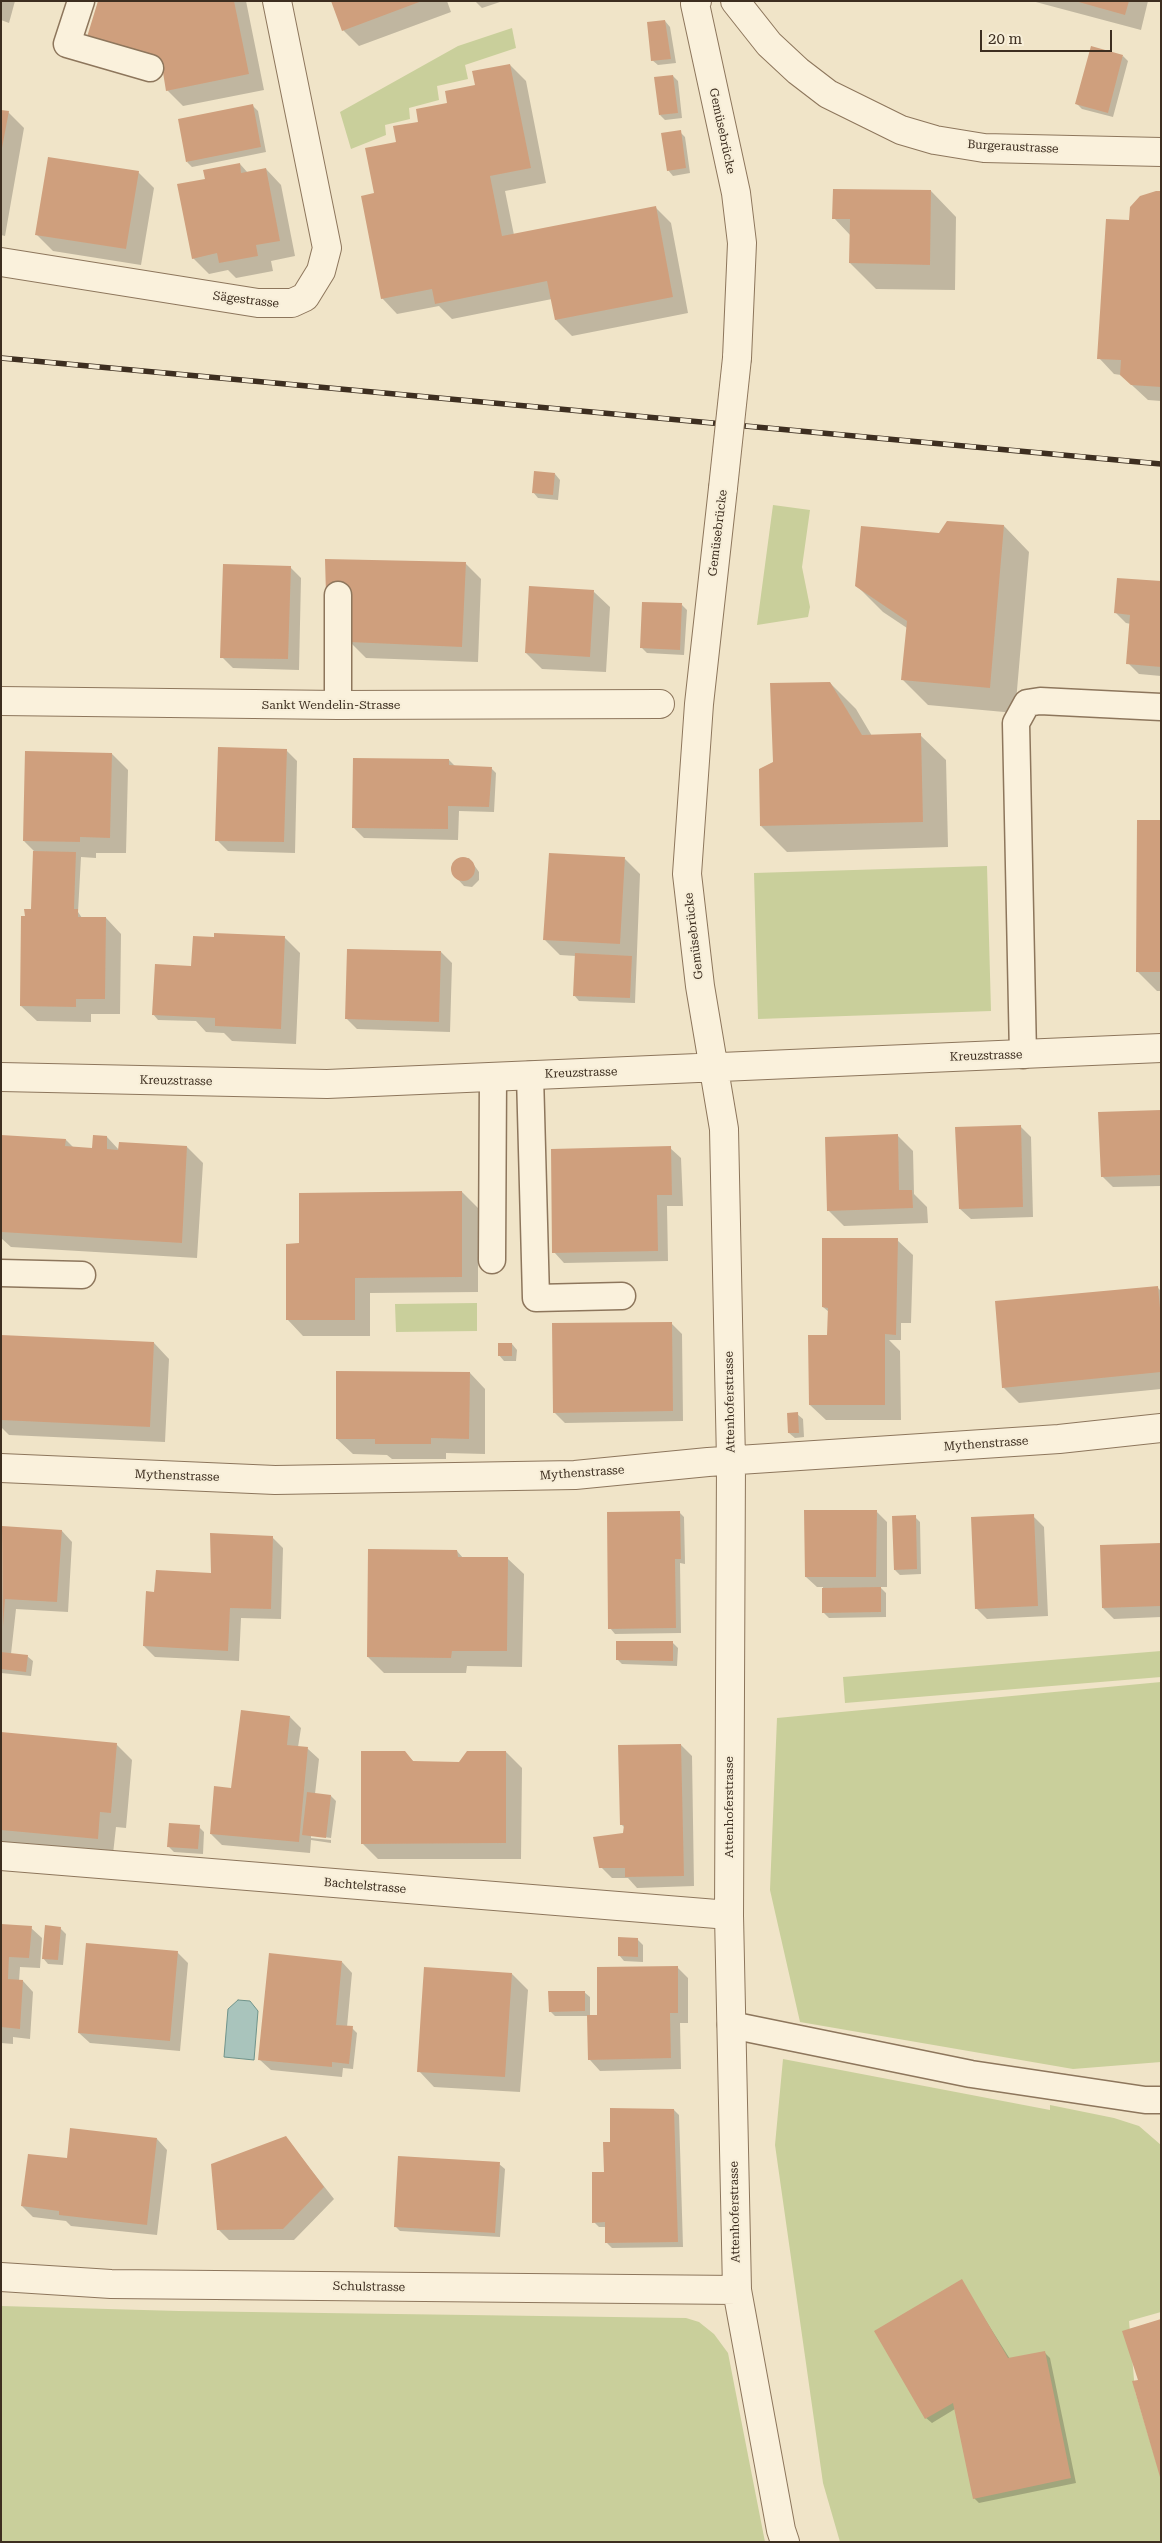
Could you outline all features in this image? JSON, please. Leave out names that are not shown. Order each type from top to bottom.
[{"type":"street","name":"Sägestrasse","points":[[1,262],[258,303],[292,304],[305,296],[322,271],[327,248],[276,1]]},
{"type":"street","name":"Gemüsebrücke","points":[[697,1],[695,4],[736,193],[742,242],[737,358],[698,704],[687,874],[700,986],[714,1068]]},
{"type":"street","name":"Burgeraustrasse","points":[[735,1],[769,44],[798,71],[828,94],[901,130],[935,140],[984,148],[1161,152]]},
{"type":"street","name":"Sankt Wendelin-Strasse","points":[[1,701],[338,705],[660,704]]},
{"type":"street","name":"Kreuzstrasse","points":[[1,1077],[327,1084],[1161,1048]]},
{"type":"street","name":"Attenhoferstrasse","points":[[714,1068],[724,1129],[731,1461],[729,1915],[737,2290],[781,2530],[786,2542]]},
{"type":"street","name":"Mythenstrasse","points":[[1,1468],[275,1480],[575,1475],[731,1461],[1059,1439],[1161,1428]]},
{"type":"street","name":"Bachtelstrasse","points":[[1,1856],[729,1915]]},
{"type":"street","name":"Schulstrasse","points":[[1,2277],[111,2284],[737,2290]]},
{"type":"lane","points":[[81,1],[68,44],[150,68]]},
{"type":"lane","points":[[338,595],[338,705]]},
{"type":"lane","points":[[1023,1055],[1016,723],[1027,703],[1040,700],[1161,707]]},
{"type":"lane","points":[[530,1075],[536,1298],[622,1296]]},
{"type":"lane","points":[[492,1077],[492,1260]]},
{"type":"lane","points":[[1,1273],[82,1275]]},
{"type":"lane","points":[[730,2025],[971,2074],[1145,2100],[1161,2100]]},
{"type":"green space","points":[[512,28],[516,48],[465,65],[468,79],[437,86],[439,100],[409,108],[410,119],[385,125],[386,135],[351,149],[340,112],[458,46]]},
{"type":"green space","points":[[773,505],[810,510],[802,567],[810,607],[808,617],[757,625]]},
{"type":"green space","points":[[987,866],[991,1011],[758,1019],[754,873]]},
{"type":"green space","points":[[477,1303],[477,1331],[396,1332],[395,1304]]},
{"type":"green space","points":[[1161,1651],[1161,1677],[845,1703],[843,1677]]},
{"type":"green space","points":[[1161,1682],[1161,2062],[1073,2069],[800,2022],[770,1890],[777,1718]]},
{"type":"green space","points":[[783,2059],[1050,2110],[1050,2105],[1114,2118],[1139,2126],[1161,2145],[1161,2312],[1129,2321],[1135,2391],[1161,2478],[1161,2542],[840,2542],[823,2483],[775,2145]]},
{"type":"green space","points":[[1,2306],[179,2311],[686,2318],[699,2322],[714,2334],[728,2353],[765,2542],[1,2542]]},
{"type":"water","points":[[238,2000],[250,2001],[258,2011],[254,2060],[224,2057],[228,2009]]},
{"type":"building","points":[[98,1],[234,1],[249,74],[166,91],[161,60],[87,37]]},
{"type":"building","points":[[331,1],[422,1],[342,31]]},
{"type":"building","points":[[1075,1],[1129,1],[1125,15]]},
{"type":"building","points":[[665,20],[671,59],[651,61],[647,22]]},
{"type":"building","points":[[1091,46],[1123,55],[1108,113],[1075,104]]},
{"type":"building","points":[[510,64],[531,168],[490,176],[502,236],[656,206],[673,297],[555,320],[547,281],[435,304],[432,289],[381,299],[361,196],[374,193],[365,148],[396,142],[393,126],[418,122],[416,109],[447,103],[445,91],[475,85],[472,71]]},
{"type":"building","points":[[673,75],[678,113],[659,115],[654,77]]},
{"type":"building","points":[[253,104],[261,147],[186,162],[178,119]]},
{"type":"building","points":[[1,110],[9,111],[2,148],[1,148]]},
{"type":"building","points":[[681,130],[686,168],[667,171],[661,133]]},
{"type":"building","points":[[48,157],[139,171],[126,249],[35,235]]},
{"type":"building","points":[[240,163],[241,173],[266,168],[280,241],[256,245],[258,256],[219,263],[217,253],[192,259],[177,184],[205,179],[203,170]]},
{"type":"building","points":[[833,189],[931,190],[930,265],[849,263],[850,219],[832,219]]},
{"type":"building","points":[[1161,191],[1161,387],[1131,385],[1120,375],[1121,360],[1097,359],[1106,219],[1129,220],[1130,207],[1140,196]]},
{"type":"building","points":[[534,471],[555,473],[553,495],[532,493]]},
{"type":"building","points":[[947,521],[1004,525],[990,688],[901,680],[907,621],[855,586],[861,526],[939,533]]},
{"type":"building","points":[[325,559],[466,562],[462,647],[349,642],[352,595],[326,595]]},
{"type":"building","points":[[223,564],[291,566],[288,659],[220,658]]},
{"type":"building","points":[[1117,578],[1161,581],[1161,667],[1126,664],[1130,615],[1114,613]]},
{"type":"building","points":[[529,586],[594,590],[590,657],[525,653]]},
{"type":"building","points":[[642,602],[682,603],[680,650],[640,648]]},
{"type":"building","points":[[830,682],[862,735],[921,733],[923,822],[760,826],[759,769],[773,762],[770,683]]},
{"type":"building","points":[[218,747],[287,749],[284,842],[215,841]]},
{"type":"building","points":[[25,751],[112,753],[110,838],[80,837],[80,842],[23,841]]},
{"type":"building","points":[[353,758],[449,759],[449,765],[492,767],[489,807],[448,806],[448,829],[352,828]]},
{"type":"building","points":[[1137,820],[1161,820],[1161,972],[1136,972]]},
{"type":"building","points":[[33,851],[76,852],[74,909],[78,909],[78,917],[106,917],[105,999],[76,999],[76,1007],[20,1006],[21,916],[25,916],[24,909],[31,909]]},
{"type":"building","points":[[549,853],[625,857],[620,944],[543,940]]},
{"type":"building","points":[[458,857],[468,857],[475,864],[475,874],[468,881],[458,881],[451,874],[451,864]]},
{"type":"building","points":[[214,933],[285,936],[281,1029],[215,1026],[215,1018],[152,1015],[155,964],[191,966],[193,936],[214,937]]},
{"type":"building","points":[[347,949],[441,951],[439,1022],[345,1019]]},
{"type":"building","points":[[575,953],[632,956],[630,998],[573,996]]},
{"type":"building","points":[[1161,1110],[1161,1175],[1101,1177],[1098,1112]]},
{"type":"building","points":[[1021,1125],[1023,1207],[959,1209],[955,1127]]},
{"type":"building","points":[[898,1134],[899,1190],[912,1190],[913,1208],[827,1211],[825,1137]]},
{"type":"building","points":[[1,1135],[66,1139],[65,1146],[92,1148],[93,1135],[107,1136],[107,1149],[118,1150],[119,1142],[187,1146],[182,1243],[1,1232]]},
{"type":"building","points":[[671,1146],[672,1195],[657,1195],[658,1251],[552,1253],[551,1149]]},
{"type":"building","points":[[462,1191],[462,1277],[355,1278],[355,1320],[286,1320],[286,1244],[299,1243],[299,1193]]},
{"type":"building","points":[[822,1238],[898,1238],[896,1335],[885,1334],[885,1405],[809,1405],[808,1335],[827,1335],[828,1308],[822,1307]]},
{"type":"building","points":[[1158,1286],[1161,1319],[1161,1372],[1002,1388],[995,1301]]},
{"type":"building","points":[[672,1322],[673,1411],[553,1413],[552,1323]]},
{"type":"building","points":[[1,1335],[154,1342],[150,1427],[1,1420]]},
{"type":"building","points":[[498,1343],[512,1343],[512,1356],[498,1356]]},
{"type":"building","points":[[336,1371],[470,1372],[469,1439],[431,1438],[431,1444],[375,1444],[375,1439],[336,1439]]},
{"type":"building","points":[[798,1412],[799,1433],[788,1433],[787,1413]]},
{"type":"building","points":[[804,1510],[877,1510],[876,1577],[805,1577]]},
{"type":"building","points":[[680,1511],[681,1559],[675,1559],[676,1628],[608,1629],[607,1512]]},
{"type":"building","points":[[1034,1514],[1038,1606],[975,1609],[971,1517]]},
{"type":"building","points":[[916,1515],[917,1569],[894,1570],[892,1516]]},
{"type":"building","points":[[2,1526],[62,1530],[57,1602],[5,1599],[3,1627]]},
{"type":"building","points":[[210,1533],[273,1536],[271,1609],[230,1608],[228,1651],[143,1646],[146,1591],[154,1592],[156,1570],[211,1573]]},
{"type":"building","points":[[1161,1543],[1161,1606],[1102,1608],[1100,1545]]},
{"type":"building","points":[[368,1549],[457,1550],[458,1557],[508,1557],[507,1651],[452,1651],[451,1658],[367,1657]]},
{"type":"building","points":[[881,1587],[881,1612],[822,1613],[822,1588]]},
{"type":"building","points":[[616,1641],[673,1641],[673,1661],[616,1660]]},
{"type":"building","points":[[1,1652],[28,1655],[26,1672],[1,1669]]},
{"type":"building","points":[[241,1710],[290,1716],[287,1745],[308,1747],[299,1842],[210,1834],[214,1786],[231,1788]]},
{"type":"building","points":[[1,1732],[117,1743],[111,1813],[100,1812],[98,1839],[1,1830]]},
{"type":"building","points":[[681,1744],[684,1876],[625,1877],[625,1868],[599,1868],[593,1837],[623,1833],[624,1825],[620,1825],[618,1745]]},
{"type":"building","points":[[361,1751],[405,1751],[413,1761],[459,1762],[467,1751],[506,1751],[506,1843],[361,1844]]},
{"type":"building","points":[[307,1792],[331,1795],[326,1838],[302,1835]]},
{"type":"building","points":[[169,1823],[200,1825],[198,1849],[167,1847]]},
{"type":"building","points":[[1,1924],[32,1926],[29,1958],[9,1957],[8,1979],[23,1980],[20,2029],[1,2027]]},
{"type":"building","points":[[45,1925],[61,1927],[58,1960],[42,1959]]},
{"type":"building","points":[[618,1937],[638,1938],[638,1957],[618,1956]]},
{"type":"building","points":[[86,1943],[178,1951],[170,2041],[78,2033]]},
{"type":"building","points":[[269,1953],[342,1961],[336,2025],[353,2026],[349,2064],[332,2062],[332,2067],[258,2060]]},
{"type":"building","points":[[678,1966],[678,2013],[670,2013],[671,2058],[588,2060],[587,2015],[597,2015],[597,1967]]},
{"type":"building","points":[[424,1967],[512,1973],[505,2077],[417,2072]]},
{"type":"building","points":[[548,1991],[585,1991],[585,2011],[549,2012]]},
{"type":"building","points":[[610,2108],[674,2109],[678,2242],[605,2243],[605,2222],[592,2223],[592,2172],[604,2172],[603,2142],[610,2142]]},
{"type":"building","points":[[70,2128],[157,2138],[147,2225],[59,2215],[59,2211],[21,2206],[28,2154],[67,2158]]},
{"type":"building","points":[[286,2136],[324,2187],[283,2229],[217,2230],[211,2164]]},
{"type":"building","points":[[398,2156],[500,2162],[495,2233],[394,2227]]},
{"type":"building","points":[[962,2279],[1008,2358],[1045,2351],[1071,2478],[973,2499],[953,2403],[925,2419],[874,2331]]},
{"type":"building","points":[[1161,2319],[1160,2477],[1132,2381],[1138,2380],[1122,2331]]},
{"type":"railway","points":[[1,358],[1161,464]]}]
